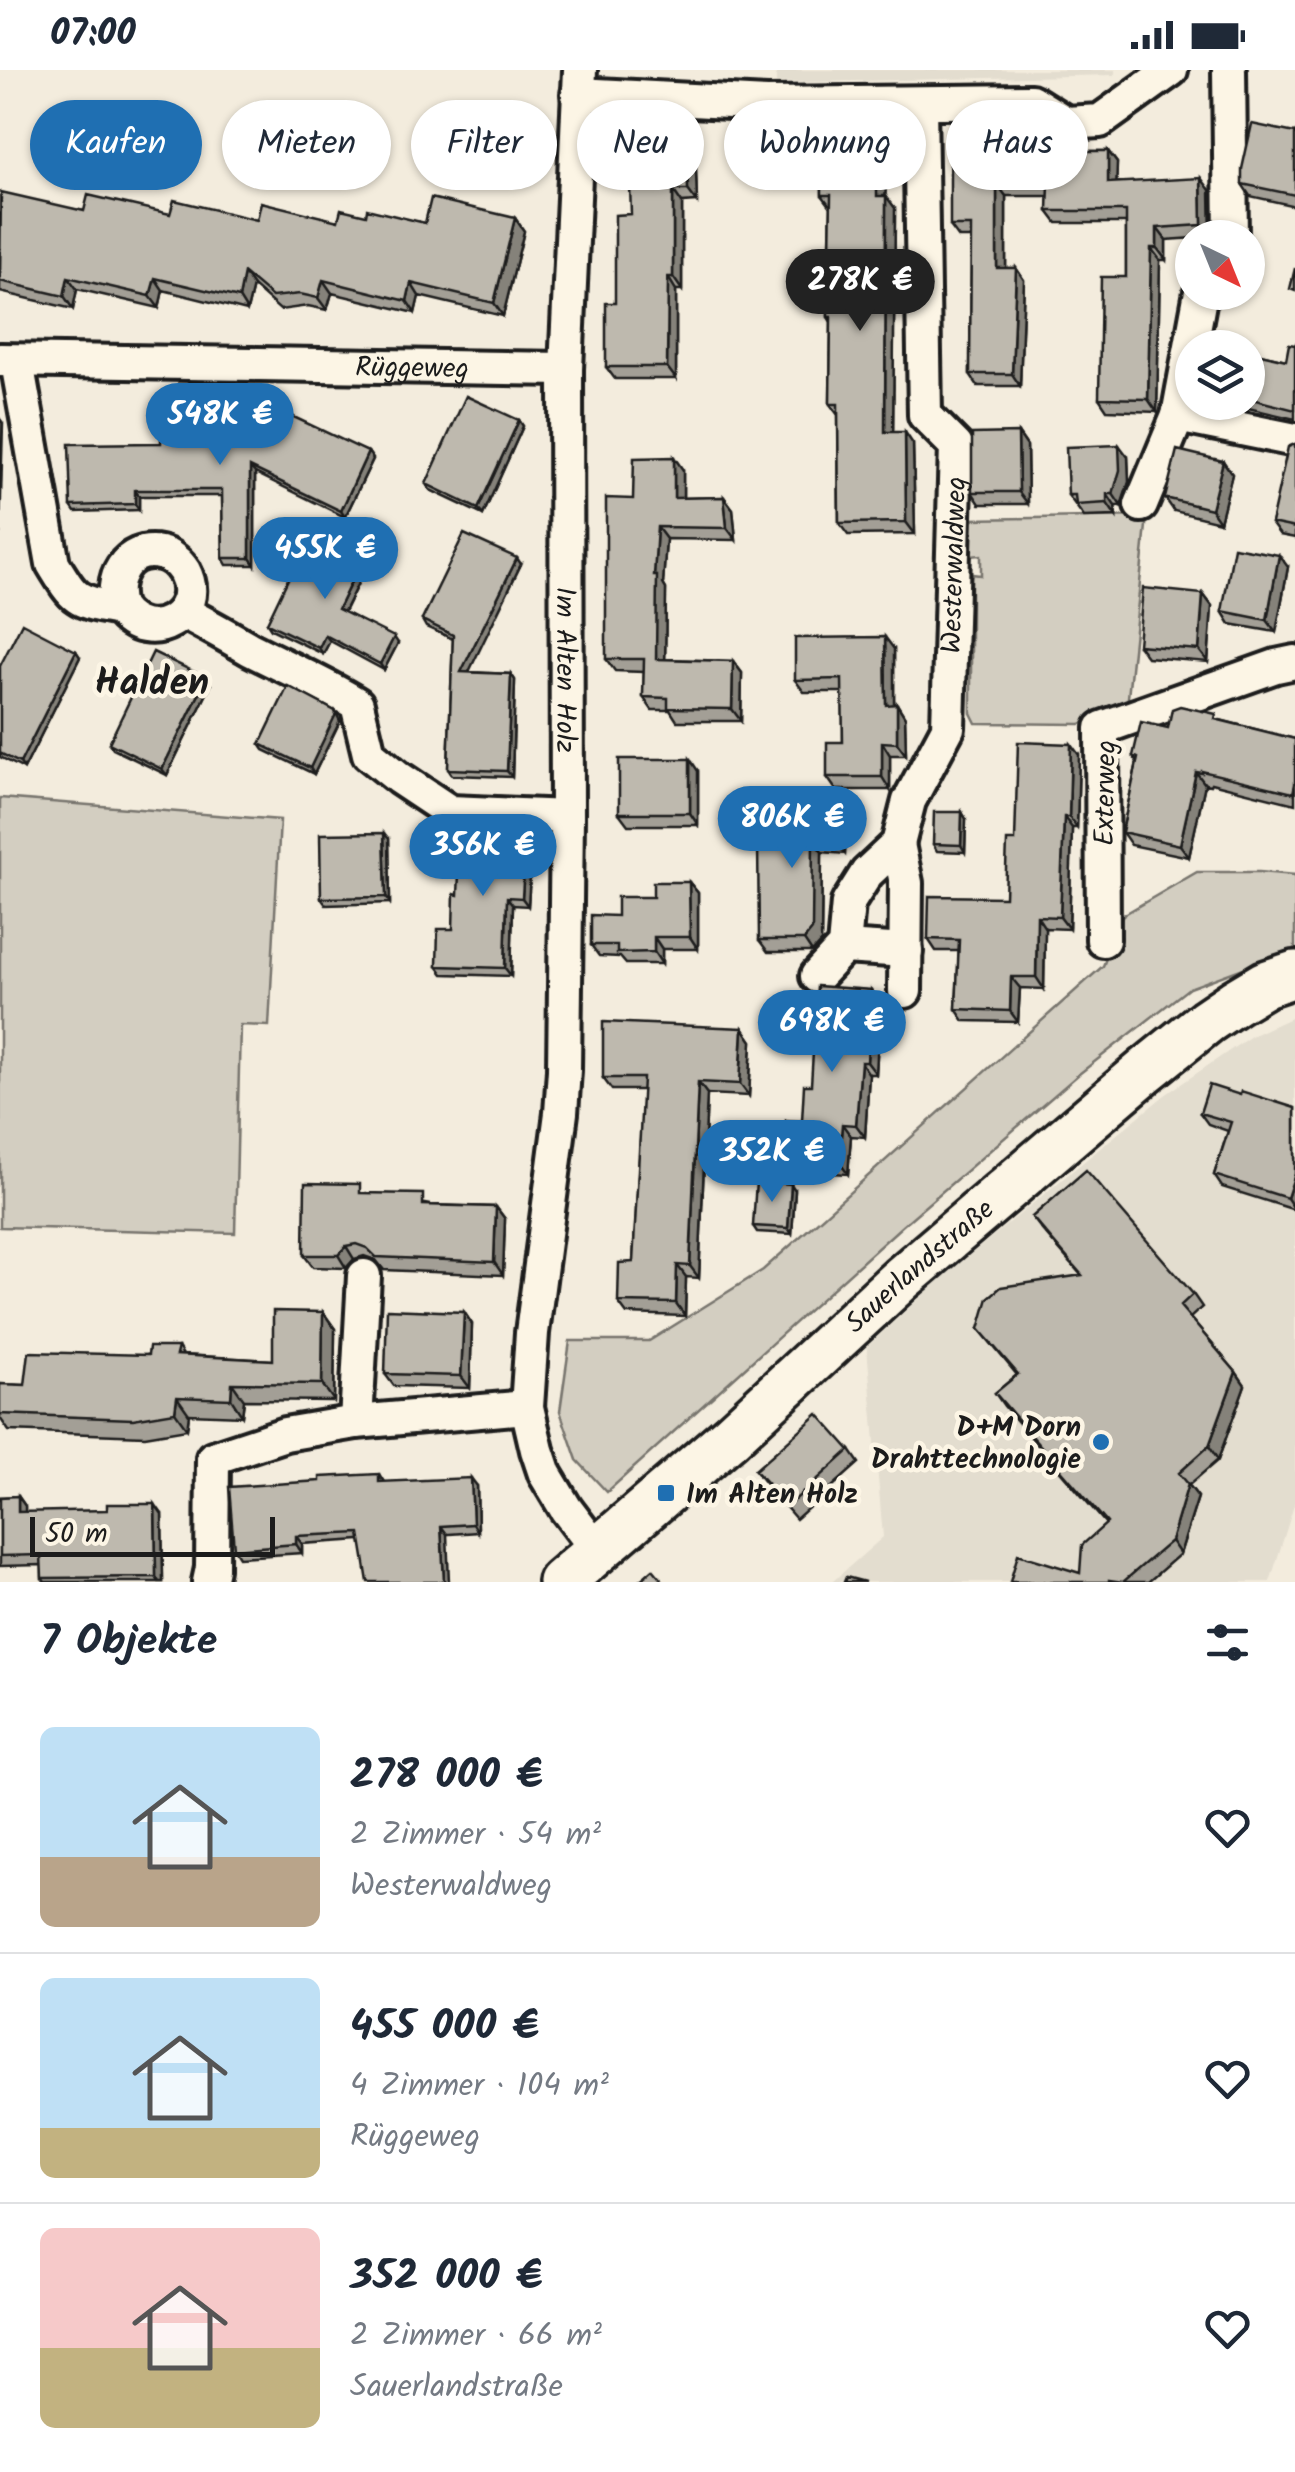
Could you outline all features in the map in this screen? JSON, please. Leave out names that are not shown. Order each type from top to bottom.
[{"type":"main road","name":"Sauerlandstraße","points":[[560,1582],[732,1436],[900,1279],[1145,1071],[1235,1002],[1265,984],[1295,974]]},
{"type":"street","points":[[926,104],[1031,102],[1066,123],[1100,121],[1171,70]]},
{"type":"street","points":[[1229,70],[1231,220]]},
{"type":"street","points":[[579,82],[733,100]]},
{"type":"street","name":"Im Alten Holz","points":[[579,82],[566,369],[566,987],[561,1113],[532,1332],[528,1407],[536,1450],[546,1474],[566,1509],[598,1550]]},
{"type":"street","name":"Westerwaldweg","points":[[905,991],[906,882],[898,844],[909,801],[948,728],[956,446],[925,415],[921,190]]},
{"type":"street","name":"Rüggeweg","points":[[182,612],[160,627],[141,626],[119,609],[82,602],[66,584],[53,564],[8,361],[566,369]]},
{"type":"street","points":[[1141,505],[1176,420]]},
{"type":"street","points":[[1198,420],[1295,440]]},
{"type":"street","points":[[119,609],[116,579],[126,562],[144,553],[159,552],[180,564],[189,582],[188,601],[182,612],[357,704],[369,754],[450,812],[567,817]]},
{"type":"street","name":"Exterweg","points":[[1103,940],[1102,728],[1295,662]]},
{"type":"street","name":"Westerwaldweg","points":[[844,947],[848,902],[867,874],[898,844]]},
{"type":"street","points":[[817,976],[844,947],[906,951]]},
{"type":"street","points":[[356,1422],[364,1276]]},
{"type":"street","points":[[208,1582],[212,1568],[213,1458],[285,1434],[356,1422],[528,1407]]},
{"type":"shaded area","points":[[776,70],[1115,70],[1115,75],[776,83]]},
{"type":"shaded area","points":[[1147,516],[1127,707],[1080,724],[976,723],[971,713],[971,574],[981,575],[981,555],[970,556],[970,519]]},
{"type":"shaded area","points":[[0,798],[280,820],[269,1026],[240,1025],[235,1233],[0,1227]]},
{"type":"shaded area","points":[[1197,872],[1295,875],[1295,949],[1189,988],[1079,1074],[902,1226],[607,1492],[577,1460],[560,1411],[570,1341],[649,1341],[763,1270],[1103,966],[1123,915]]},
{"type":"shaded area","points":[[1295,1016],[1295,1502],[1270,1582],[832,1582],[883,1537],[867,1347],[937,1282],[1165,1095],[1251,1036]]},
{"type":"building","points":[[1252,124],[1295,133],[1295,195],[1242,184]]},
{"type":"building","points":[[1088,151],[1108,151],[1108,183],[1201,178],[1202,220],[1175,220],[1175,227],[1157,228],[1157,248],[1151,248],[1148,399],[1099,398],[1101,277],[1126,277],[1126,211],[1048,211],[1049,190],[1088,190]]},
{"type":"building","points":[[630,190],[673,190],[667,367],[606,367],[606,303],[615,303],[615,215],[631,214]]},
{"type":"building","points":[[822,190],[877,190],[877,196],[886,196],[885,432],[905,432],[906,522],[839,523],[838,404],[830,404],[831,195],[822,195]]},
{"type":"building","points":[[950,190],[997,190],[997,268],[1016,268],[1012,374],[970,374],[971,226],[950,226]]},
{"type":"building","points":[[1,192],[84,211],[88,195],[170,214],[174,200],[257,220],[261,202],[338,221],[341,209],[366,215],[367,209],[425,223],[431,198],[515,218],[494,303],[411,283],[407,301],[323,280],[318,298],[300,294],[272,297],[244,273],[239,298],[155,278],[150,296],[68,277],[64,296],[0,281]]},
{"type":"building","points":[[1289,344],[1295,345],[1295,410],[1265,402],[1265,355],[1286,360]]},
{"type":"building","points":[[466,396],[519,420],[478,509],[426,484]]},
{"type":"building","points":[[254,405],[278,417],[281,411],[368,452],[341,511],[250,467],[250,558],[223,558],[222,490],[135,490],[135,504],[71,506],[69,444],[161,443],[161,430],[242,430]]},
{"type":"building","points":[[1018,433],[1019,492],[972,492],[972,434]]},
{"type":"building","points":[[1295,444],[1295,528],[1271,523],[1288,447]]},
{"type":"building","points":[[1119,445],[1120,470],[1113,494],[1107,494],[1107,503],[1076,505],[1075,495],[1068,495],[1066,447]]},
{"type":"building","points":[[1177,450],[1223,461],[1211,509],[1165,498]]},
{"type":"building","points":[[674,457],[674,498],[724,497],[727,528],[657,527],[656,659],[733,661],[732,709],[668,708],[668,698],[643,697],[644,659],[606,659],[606,498],[633,499],[634,458]]},
{"type":"building","points":[[464,534],[517,558],[461,672],[511,674],[507,771],[448,769],[453,635],[422,620]]},
{"type":"building","points":[[309,535],[362,559],[338,609],[394,637],[380,664],[325,635],[319,648],[267,623]]},
{"type":"building","points":[[1234,547],[1279,555],[1267,620],[1222,611]]},
{"type":"building","points":[[1143,588],[1203,594],[1199,650],[1138,645]]},
{"type":"building","points":[[22,623],[76,651],[20,763],[0,753],[0,666]]},
{"type":"building","points":[[885,637],[886,705],[897,704],[897,743],[882,742],[882,777],[827,777],[827,742],[843,742],[842,679],[795,680],[795,638]]},
{"type":"building","points":[[153,652],[207,678],[162,769],[109,743]]},
{"type":"building","points":[[288,686],[336,714],[310,768],[260,744]]},
{"type":"building","points":[[1180,706],[1295,739],[1293,793],[1196,772],[1180,845],[1122,832],[1138,758],[1133,756],[1141,722],[1168,728],[1172,709]]},
{"type":"building","points":[[1018,742],[1071,744],[1060,917],[1037,916],[1036,977],[1011,977],[1010,1011],[956,1009],[959,940],[928,939],[929,896],[1005,897],[1007,841],[1015,841]]},
{"type":"building","points":[[619,759],[690,759],[690,813],[619,813]]},
{"type":"building","points":[[782,803],[837,803],[836,842],[813,840],[812,930],[804,940],[759,940],[758,840],[781,840]]},
{"type":"building","points":[[934,812],[962,812],[961,845],[933,844]]},
{"type":"building","points":[[461,829],[526,832],[522,898],[507,897],[505,968],[437,966],[438,929],[453,929]]},
{"type":"building","points":[[384,833],[386,897],[321,898],[320,834]]},
{"type":"building","points":[[653,882],[689,882],[690,937],[654,937],[654,952],[617,953],[617,945],[591,945],[591,915],[617,916],[617,897],[653,897]]},
{"type":"building","points":[[817,986],[871,990],[867,1062],[861,1062],[856,1125],[842,1124],[839,1162],[784,1159],[786,1120],[802,1121],[804,1085],[811,1085]]},
{"type":"building","points":[[603,1022],[743,1028],[740,1084],[698,1082],[690,1266],[677,1265],[676,1303],[618,1302],[619,1263],[633,1262],[643,1078],[603,1078]]},
{"type":"building","points":[[1209,1085],[1295,1108],[1295,1174],[1287,1198],[1214,1175],[1231,1122],[1200,1113]]},
{"type":"building","points":[[1086,1170],[1193,1294],[1180,1306],[1236,1372],[1209,1446],[1179,1473],[1188,1484],[1171,1541],[1123,1582],[1010,1582],[1018,1554],[1080,1573],[1082,1545],[1107,1523],[995,1393],[1018,1374],[979,1329],[988,1298],[1001,1287],[1082,1275],[1032,1217]]},
{"type":"building","points":[[756,1181],[791,1184],[788,1228],[753,1226]]},
{"type":"building","points":[[305,1183],[360,1184],[360,1193],[423,1194],[423,1205],[496,1207],[494,1262],[376,1257],[356,1244],[346,1246],[338,1255],[304,1255]]},
{"type":"building","points":[[387,1309],[464,1312],[461,1376],[385,1374]]},
{"type":"building","points":[[273,1311],[323,1312],[322,1384],[232,1383],[231,1399],[177,1397],[175,1412],[133,1419],[0,1414],[0,1384],[25,1385],[29,1352],[148,1355],[149,1347],[178,1347],[176,1355],[273,1360]]},
{"type":"building","points":[[818,1414],[850,1450],[788,1506],[755,1470]]},
{"type":"building","points":[[379,1474],[379,1482],[471,1478],[473,1524],[441,1526],[444,1582],[368,1582],[360,1533],[296,1536],[296,1544],[234,1549],[229,1487]]},
{"type":"building","points":[[18,1496],[18,1512],[107,1510],[107,1504],[155,1504],[156,1577],[42,1578],[41,1555],[0,1556],[0,1497]]},
{"type":"building","points":[[653,1569],[664,1582],[638,1582]]},
{"type":"place","name":"D+M Dorn Drahttechnologie","points":[[1101,1442]]},
{"type":"place","name":"Im Alten Holz","points":[[666,1493]]},
{"type":"district","name":"Halden","points":[[152,681]]}]
